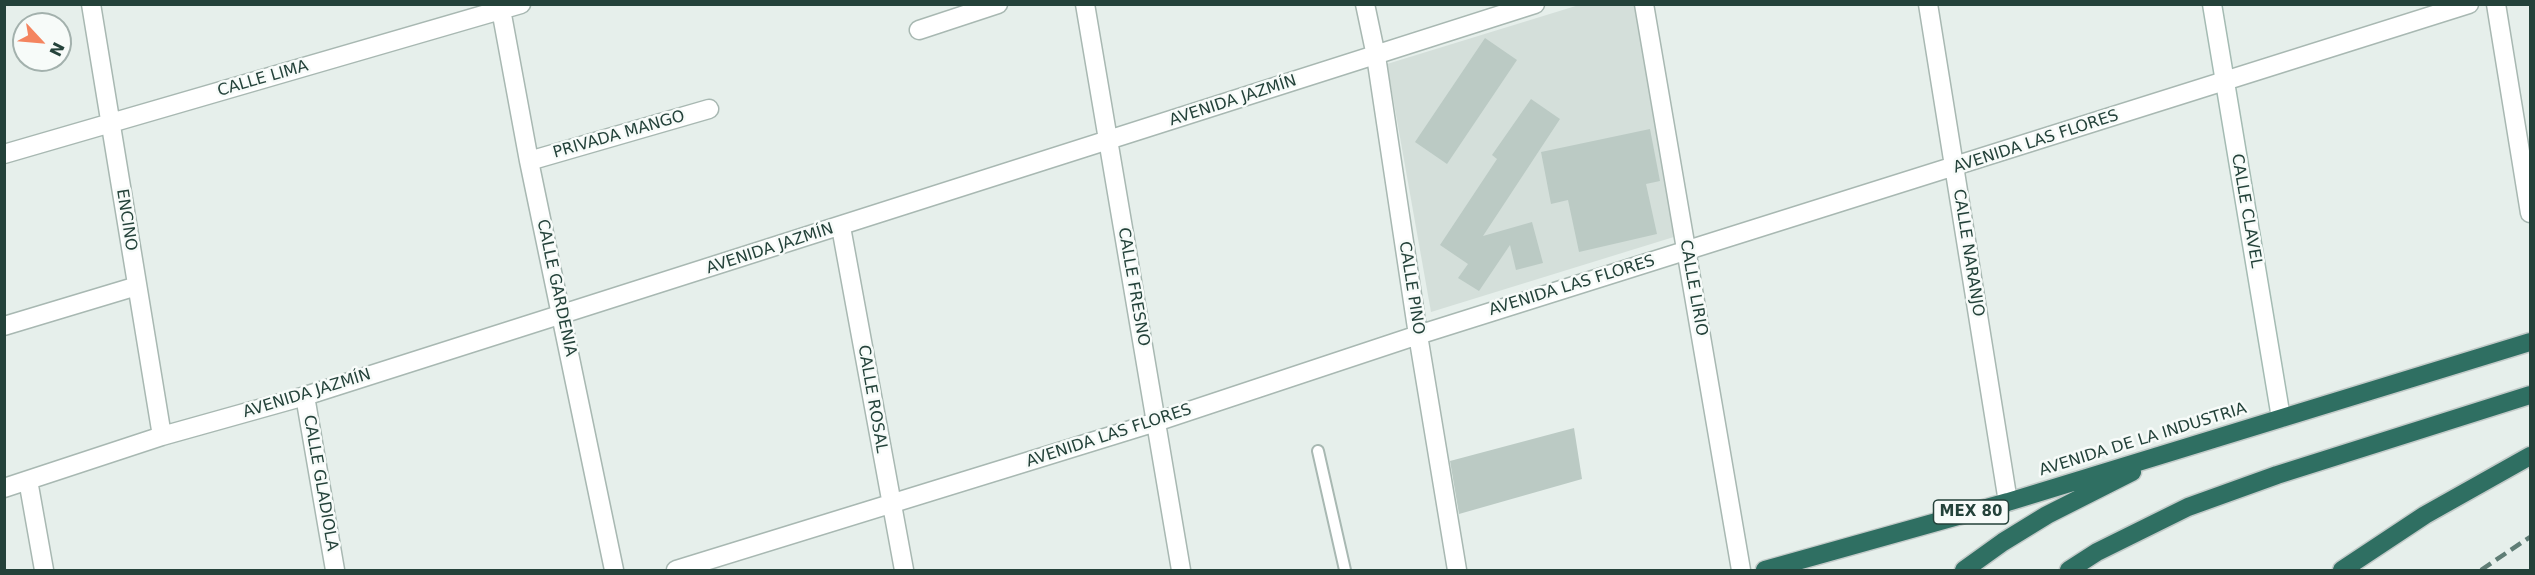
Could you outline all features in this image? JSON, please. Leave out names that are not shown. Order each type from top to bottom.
[{"type":"highway","name":"AVENIDA DE LA INDUSTRIA","points":[[1765,570],[2008,502],[2530,342]]},
{"type":"highway","points":[[2068,570],[2097,552],[2188,507],[2277,475],[2530,395]]},
{"type":"highway","points":[[1964,570],[2003,542],[2048,515],[2176,450]]},
{"type":"highway","points":[[2342,570],[2425,514],[2530,456]]},
{"type":"street","name":"ENCINO","points":[[91,4],[162,436]]},
{"type":"street","name":"CALLE LIMA","points":[[4,154],[521,4]]},
{"type":"street","points":[[919,30],[998,4]]},
{"type":"street","name":"CALLE FRESNO","points":[[1085,4],[1181,570]]},
{"type":"street","name":"CALLE PINO","points":[[1365,4],[1376,56],[1457,570]]},
{"type":"street","name":"AVENIDA JAZMÍN","points":[[4,488],[162,436],[305,396],[562,315],[1535,4]]},
{"type":"street","name":"CALLE LIRIO","points":[[1644,4],[1741,570]]},
{"type":"street","name":"CALLE NARANJO","points":[[1928,4],[2008,502]]},
{"type":"street","name":"CALLE CLAVEL","points":[[2212,4],[2282,418]]},
{"type":"street","name":"AVENIDA LAS FLORES","points":[[676,570],[1156,422],[1418,334],[1954,168],[2469,4]]},
{"type":"street","points":[[2496,4],[2530,213]]},
{"type":"street","name":"CALLE GARDENIA","points":[[501,8],[529,161],[614,570]]},
{"type":"street","name":"PRIVADA MANGO","points":[[529,161],[709,109]]},
{"type":"street","name":"CALLE ROSAL","points":[[841,226],[904,570]]},
{"type":"street","points":[[4,326],[137,286]]},
{"type":"street","name":"CALLE GLADIOLA","points":[[305,396],[335,570]]},
{"type":"street","points":[[28,480],[44,570]]},
{"type":"lane","points":[[1318,451],[1345,570]]},
{"type":"shaded area","points":[[1579,5],[1634,5],[1677,236],[1431,312],[1387,64]]},
{"type":"building","points":[[1485,38],[1517,60],[1447,164],[1415,142]]},
{"type":"building","points":[[1531,99],[1560,119],[1483,236],[1532,222],[1543,263],[1516,270],[1510,245],[1479,291],[1458,278],[1468,264],[1440,245],[1497,159],[1492,155]]},
{"type":"building","points":[[1650,129],[1660,181],[1646,184],[1657,234],[1579,252],[1568,200],[1551,204],[1541,152]]},
{"type":"building","points":[[1574,428],[1582,479],[1459,514],[1450,461]]},
{"type":"railway","points":[[2481,570],[2530,537]]}]
